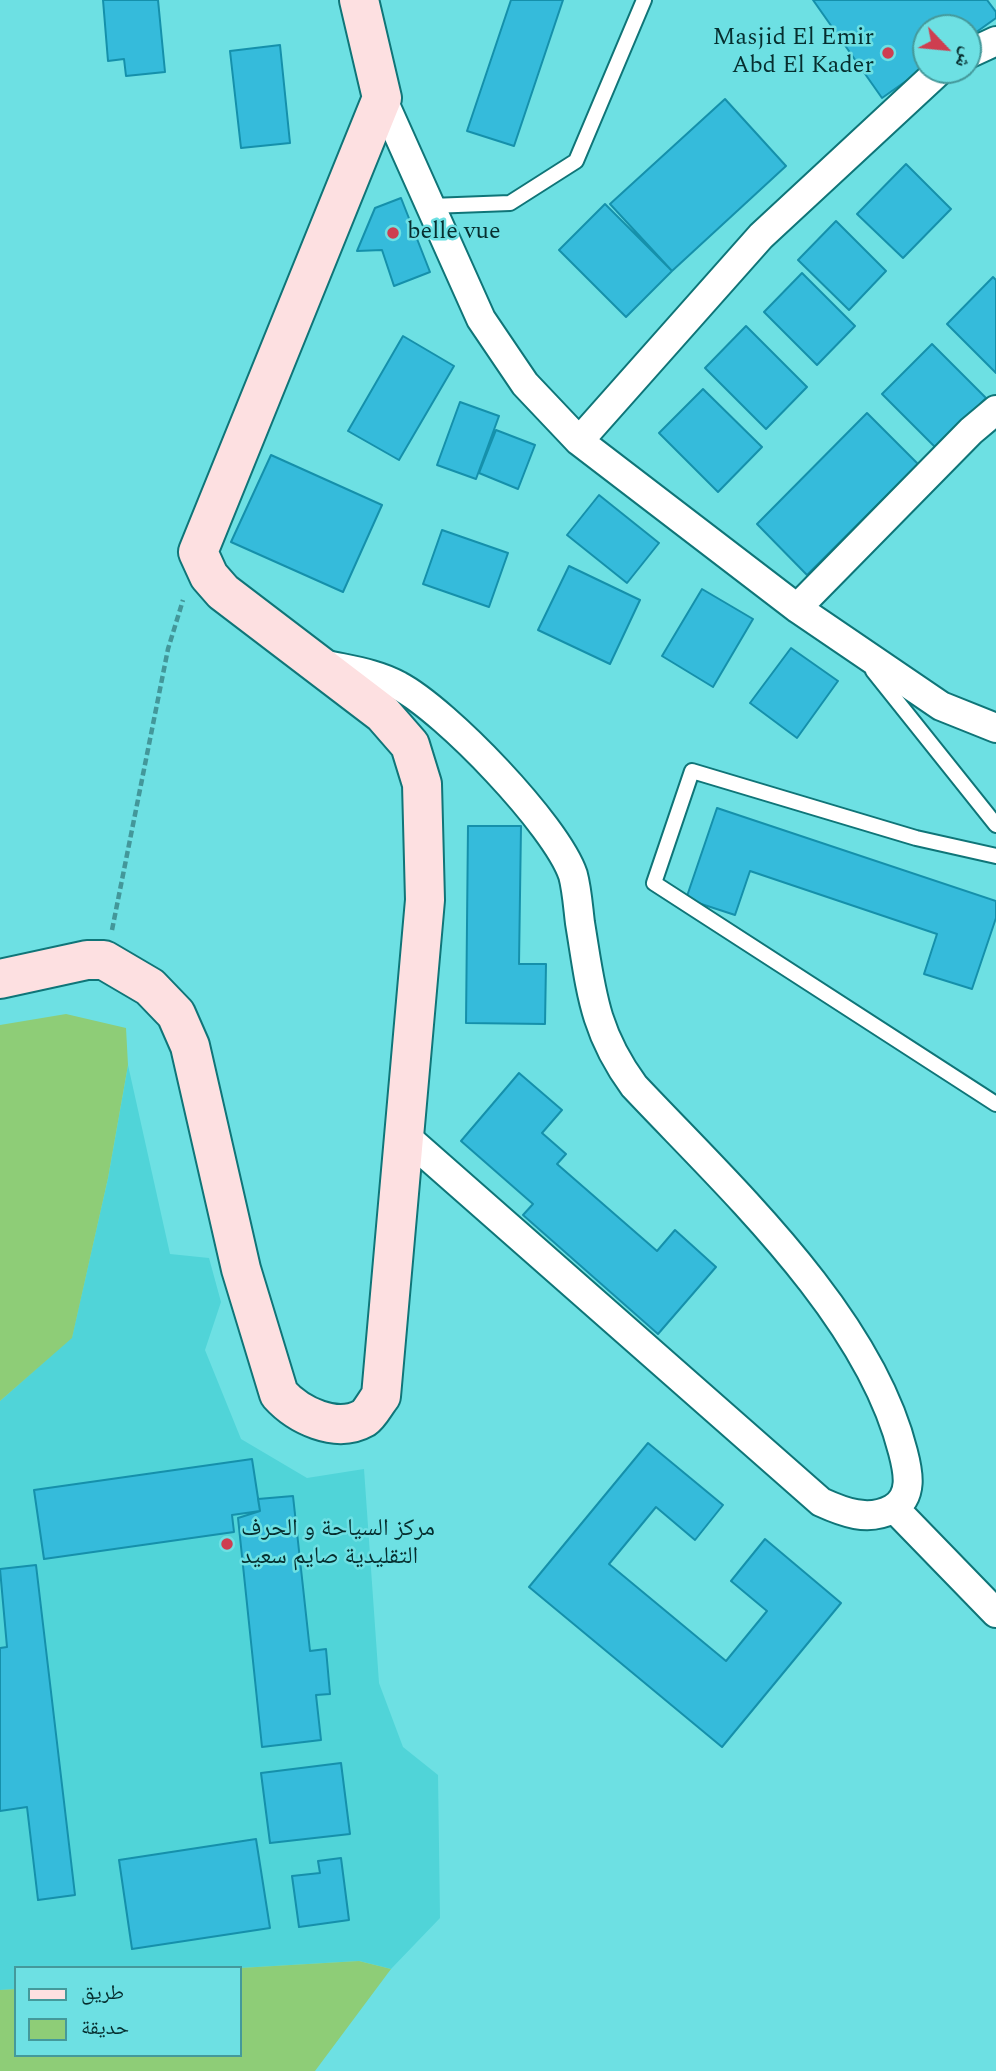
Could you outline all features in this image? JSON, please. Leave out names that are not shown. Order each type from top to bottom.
[{"type":"street","points":[[359,0],[382,98],[481,319],[525,384],[579,441],[797,608],[941,706],[996,728]]},
{"type":"street","points":[[579,441],[761,236],[925,84]]},
{"type":"street","points":[[0,979],[104,960],[150,987],[176,1014],[190,1046],[241,1269],[279,1394],[290,1406],[307,1416],[337,1424],[365,1418],[381,1396],[425,900],[422,784],[410,745],[383,714],[223,592],[209,576],[198,552],[382,98]]},
{"type":"street","points":[[797,608],[971,431],[996,410]]},
{"type":"street","points":[[317,662],[384,678],[422,701],[481,756],[554,838],[573,876],[592,996],[612,1056],[634,1086],[734,1192],[827,1298],[893,1414],[909,1477],[905,1495],[894,1508],[876,1515],[847,1514],[821,1502],[404,1135]]},
{"type":"street","points":[[894,1508],[996,1613]]},
{"type":"lane","points":[[431,206],[510,203],[576,161],[644,0]]},
{"type":"lane","points":[[853,645],[996,825]]},
{"type":"lane","points":[[996,856],[916,838],[692,771],[654,883],[996,1104]]},
{"type":"path","points":[[104,960],[168,649]]},
{"type":"shaded area","points":[[128,1065],[170,1254],[209,1258],[221,1302],[205,1350],[241,1439],[307,1478],[364,1469],[379,1683],[403,1747],[438,1775],[440,1918],[391,1969],[359,1961],[242,1968],[14,1966],[14,1989],[0,1990],[0,1401],[72,1337],[108,1178]]},
{"type":"green space","points":[[66,1014],[126,1028],[128,1065],[108,1178],[72,1338],[0,1401],[0,1025]]},
{"type":"green space","points":[[359,1961],[391,1969],[315,2071],[0,2071],[0,1990],[14,1989],[14,2057],[242,2057],[242,1968]]},
{"type":"building","points":[[103,0],[158,0],[165,72],[126,76],[124,59],[108,61]]},
{"type":"building","points":[[511,0],[563,0],[514,146],[467,131]]},
{"type":"building","name":"Masjid El Emir Abd El Kader","points":[[813,0],[987,0],[996,12],[996,18],[982,28],[982,14],[912,14],[912,77],[882,98]]},
{"type":"building","points":[[280,45],[290,143],[241,148],[230,51]]},
{"type":"building","points":[[725,99],[786,166],[672,271],[610,204]]},
{"type":"building","points":[[906,164],[951,209],[903,258],[857,214]]},
{"type":"building","points":[[401,198],[430,272],[394,286],[382,250],[357,251],[375,208]]},
{"type":"building","points":[[605,204],[672,271],[626,317],[559,250]]},
{"type":"building","points":[[836,221],[886,271],[849,310],[798,260]]},
{"type":"building","points":[[802,273],[855,326],[817,365],[764,312]]},
{"type":"building","points":[[993,277],[996,280],[996,373],[947,324]]},
{"type":"building","points":[[746,326],[807,387],[766,429],[705,368]]},
{"type":"building","points":[[403,336],[454,366],[399,460],[348,431]]},
{"type":"building","points":[[932,344],[986,398],[936,448],[882,394]]},
{"type":"building","points":[[703,389],[762,447],[718,492],[659,433]]},
{"type":"building","points":[[460,402],[499,416],[476,479],[437,465]]},
{"type":"building","points":[[867,413],[918,464],[807,575],[757,524]]},
{"type":"building","points":[[496,430],[535,445],[518,489],[479,473]]},
{"type":"building","points":[[271,455],[382,505],[343,592],[231,542]]},
{"type":"building","points":[[599,495],[659,543],[627,583],[567,535]]},
{"type":"building","points":[[442,530],[508,553],[489,607],[423,584]]},
{"type":"building","points":[[569,566],[640,600],[610,664],[538,630]]},
{"type":"building","points":[[702,589],[753,619],[713,687],[662,656]]},
{"type":"building","points":[[791,648],[838,681],[797,738],[750,703]]},
{"type":"building","points":[[717,808],[996,901],[996,918],[972,989],[924,974],[937,934],[750,871],[735,915],[686,899]]},
{"type":"building","points":[[468,826],[521,826],[519,964],[546,964],[545,1024],[466,1023]]},
{"type":"building","points":[[519,1073],[562,1110],[542,1133],[566,1154],[557,1164],[657,1251],[675,1230],[716,1267],[658,1334],[523,1215],[533,1204],[461,1141]]},
{"type":"building","points":[[648,1443],[723,1505],[695,1540],[656,1507],[609,1564],[726,1661],[767,1611],[731,1581],[765,1539],[841,1603],[722,1747],[529,1587]]},
{"type":"building","points":[[252,1459],[260,1511],[232,1515],[234,1532],[44,1559],[34,1490]]},
{"type":"building","points":[[293,1496],[310,1651],[326,1649],[330,1694],[316,1695],[321,1740],[262,1747],[238,1518],[260,1511],[258,1499]]},
{"type":"building","points":[[36,1565],[75,1895],[38,1900],[27,1807],[0,1811],[0,1648],[7,1647],[0,1569]]},
{"type":"building","points":[[341,1763],[350,1834],[270,1843],[261,1773]]},
{"type":"building","points":[[256,1839],[270,1928],[132,1949],[119,1860]]},
{"type":"building","points":[[341,1858],[349,1920],[299,1927],[292,1876],[320,1873],[318,1861]]},
{"type":"place","name":"Masjid El Emir Abd El Kader","points":[[888,53]]},
{"type":"place","name":"belle vue","points":[[393,233]]},
{"type":"place","name":"مركز السياحة و الحرف التقليدية صايم سعيد","points":[[227,1544]]}]
